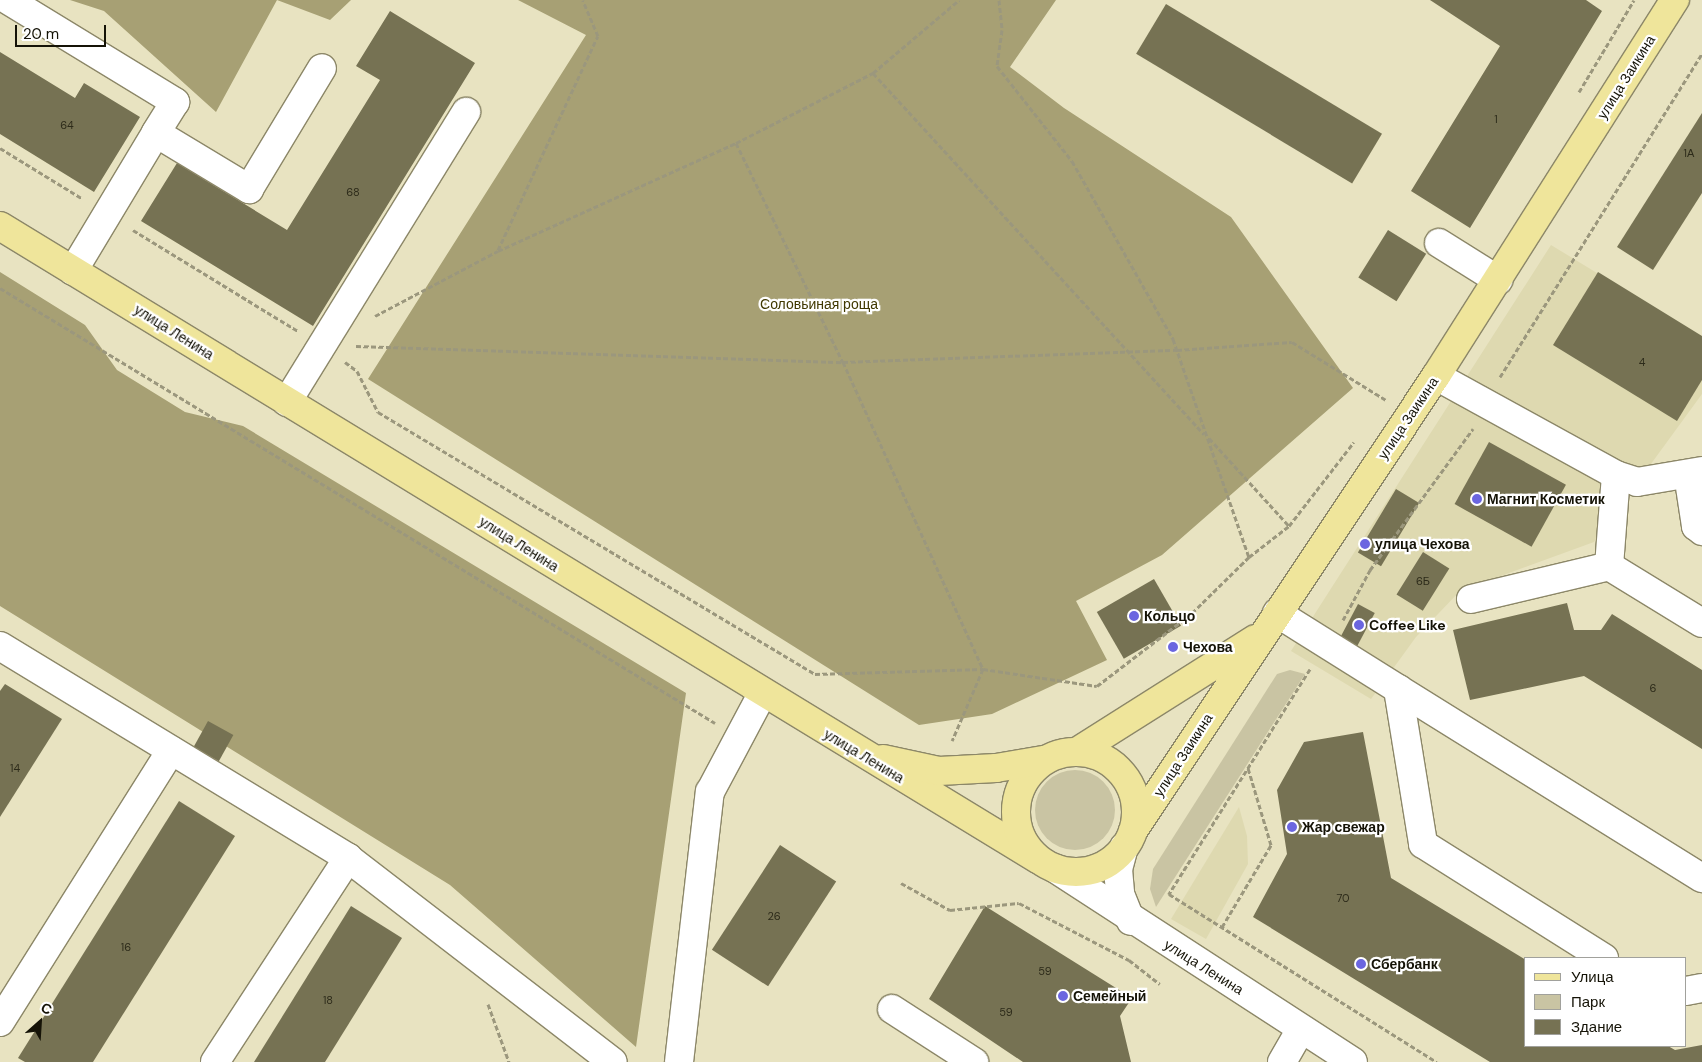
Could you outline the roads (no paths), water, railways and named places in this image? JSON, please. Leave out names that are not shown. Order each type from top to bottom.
[{"type":"main road","name":"улица Заикина","points":[[1129,839],[1270,623],[1436,376],[1676,0]]},
{"type":"main road","name":"улица Ленина","points":[[0,226],[860,754],[1048,864]]},
{"type":"main road","points":[[860,754],[939,771],[996,768],[1044,760],[1078,751],[1270,623]]},
{"type":"main road","points":[[1044,760],[1029,772],[1019,789],[1015,808],[1017,828],[1048,864],[1094,869],[1129,839],[1136,813],[1126,778],[1113,764],[1078,751]]},
{"type":"street","points":[[8,0],[175,102],[73,271]]},
{"type":"street","points":[[156,133],[249,189],[322,68]]},
{"type":"street","points":[[287,402],[466,112]]},
{"type":"street","points":[[1439,243],[1498,280]]},
{"type":"street","points":[[1436,376],[1616,476],[1638,482],[1695,472],[1700,530]]},
{"type":"street","points":[[1609,566],[1616,476]]},
{"type":"street","points":[[1471,599],[1609,566],[1702,623]]},
{"type":"street","points":[[1270,623],[1327,644],[1702,878]]},
{"type":"street","points":[[0,646],[348,858],[613,1062]]},
{"type":"street","points":[[1398,689],[1423,844],[1602,957]]},
{"type":"street","points":[[679,1062],[710,792],[762,694]]},
{"type":"street","points":[[0,1022],[171,750]]},
{"type":"street","name":"улица Заикина","points":[[1129,839],[1118,869],[1120,894],[1131,921]]},
{"type":"street","points":[[215,1062],[348,858]]},
{"type":"street","name":"улица Ленина","points":[[1048,864],[1131,921],[1353,1062]]},
{"type":"street","points":[[1687,991],[1702,988]]},
{"type":"street","points":[[892,1009],[974,1062]]},
{"type":"street","points":[[1282,1062],[1301,1029]]},
{"type":"place","name":"Магнит Косметик","points":[[1477,499]]},
{"type":"place","name":"улица Чехова","points":[[1365,544]]},
{"type":"place","name":"Кольцо","points":[[1134,616]]},
{"type":"place","name":"Coffee Like","points":[[1359,625]]},
{"type":"place","name":"Чехова","points":[[1173,647]]},
{"type":"place","name":"Жар свежар","points":[[1292,827]]},
{"type":"place","name":"Сбербанк","points":[[1361,964]]},
{"type":"place","name":"Семейный","points":[[1063,996]]},
{"type":"park label","name":"Соловьиная роща","points":[[819,304]]}]
